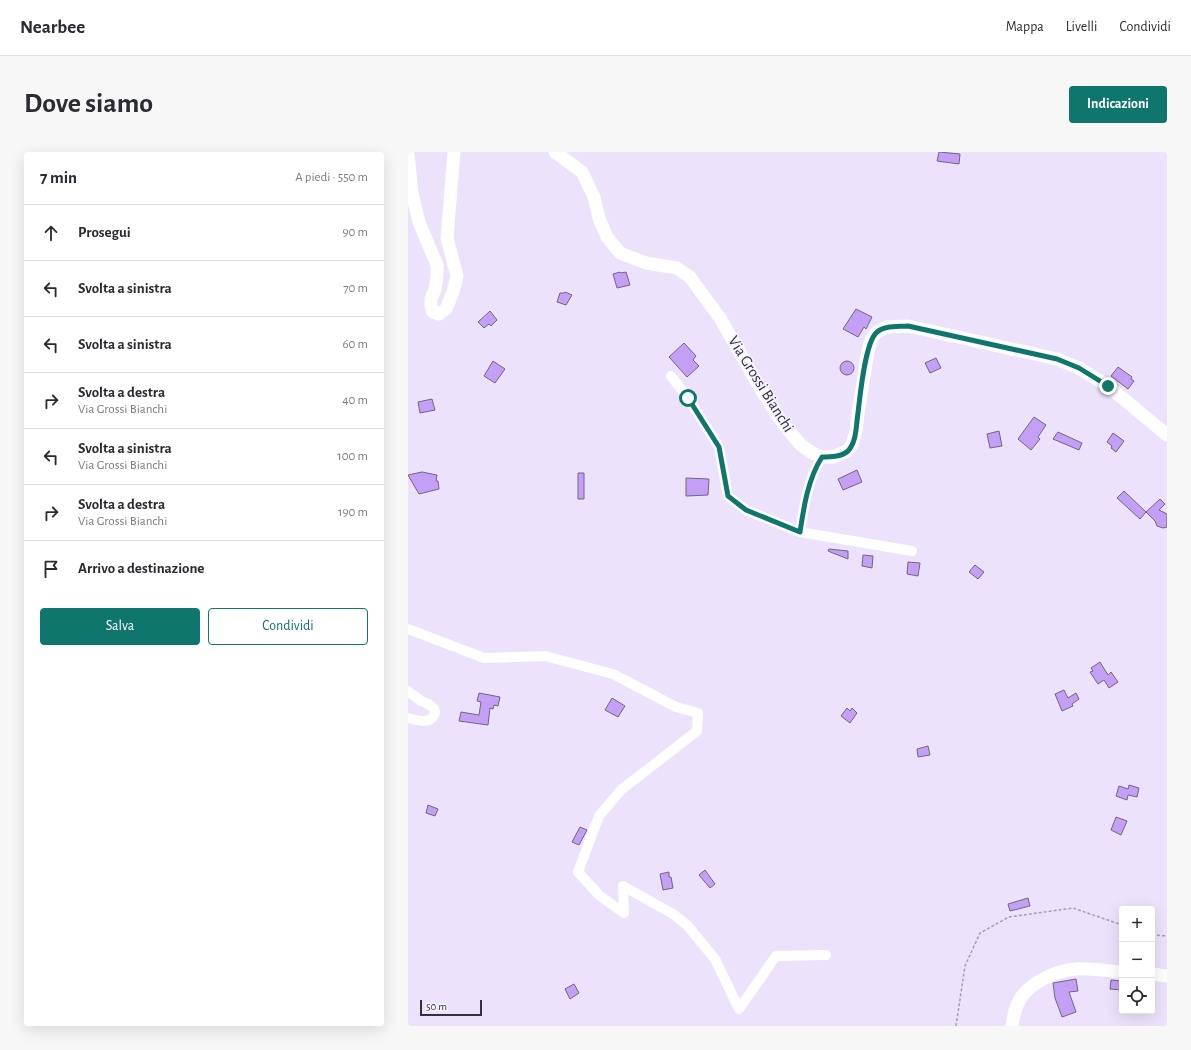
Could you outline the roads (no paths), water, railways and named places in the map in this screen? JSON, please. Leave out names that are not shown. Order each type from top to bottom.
[{"type":"main road","points":[[408,156],[412,193],[419,222],[437,265],[437,277],[435,290],[431,299],[431,306],[433,312],[439,314],[446,309],[453,292],[457,276],[447,238],[454,152]]},
{"type":"main road","name":"Via Grossi Bianchi","points":[[555,152],[582,172],[594,197],[599,218],[607,237],[620,252],[646,263],[677,268],[690,277],[720,318],[763,393],[784,425],[801,445],[812,453],[822,457]]},
{"type":"main road","points":[[822,457],[833,457],[840,455],[847,452],[852,445],[856,431],[871,340],[876,332],[886,327],[908,326],[1057,359],[1079,368],[1108,386],[1167,435]]},
{"type":"main road","points":[[1012,1026],[1016,1006],[1025,992],[1040,981],[1057,973],[1076,969],[1119,972]]},
{"type":"main road","points":[[1155,974],[1167,976]]},
{"type":"street","points":[[671,376],[688,398],[719,447],[728,496],[746,510],[800,532],[912,551]]},
{"type":"street","points":[[800,532],[806,497],[816,466],[822,457]]},
{"type":"street","points":[[408,629],[484,658],[545,656],[613,674],[676,707],[698,713],[698,731],[621,790],[599,816],[578,872],[600,896],[624,912],[623,886],[673,914],[687,925],[715,959],[739,1009],[776,956],[826,955]]},
{"type":"street","points":[[408,691],[428,703],[434,708],[435,712],[434,716],[430,720],[423,721],[408,718]]}]
